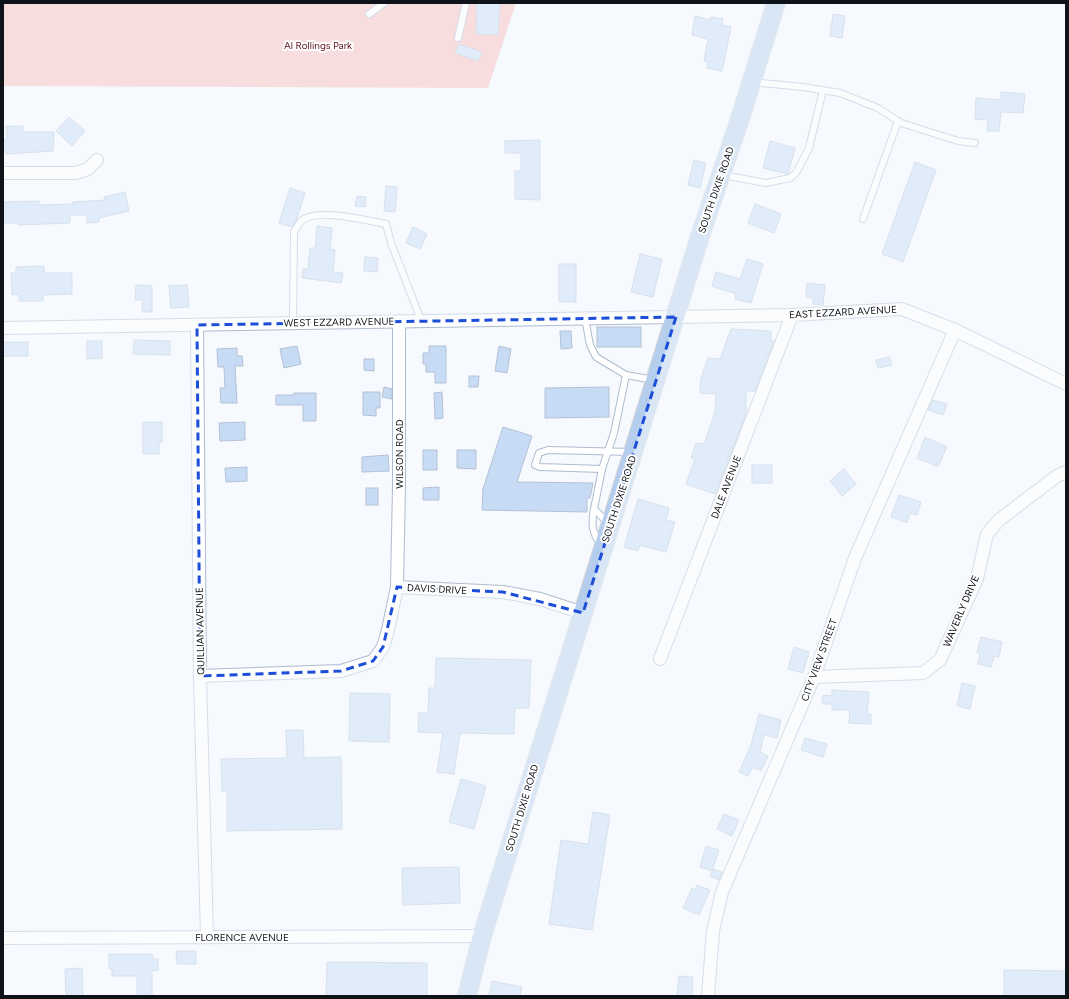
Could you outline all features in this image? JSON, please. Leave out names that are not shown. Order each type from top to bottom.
[{"type":"main road","name":"SOUTH DIXIE ROAD","points":[[467,996],[482,936],[633,452],[776,3]]},
{"type":"street","points":[[3,173],[76,173],[88,169],[97,160]]},
{"type":"street","name":"EAST EZZARD AVENUE","points":[[676,317],[792,315],[902,309],[955,330],[1066,384]]},
{"type":"street","name":"DALE AVENUE","points":[[660,659],[792,315]]},
{"type":"street","name":"WEST EZZARD AVENUE","points":[[3,328],[676,317]]},
{"type":"street","name":"WILSON ROAD","points":[[397,587],[400,486],[399,321]]},
{"type":"street","name":"QUILLIAN AVENUE","points":[[197,325],[200,676],[206,937]]},
{"type":"street","name":"CITY VIEW STREET","points":[[708,996],[713,931],[722,892],[814,677],[855,558],[955,330]]},
{"type":"street","name":"WAVERLY DRIVE","points":[[814,677],[923,673],[940,660],[977,579],[988,534],[999,520],[1056,476],[1066,472]]},
{"type":"street","name":"DAVIS DRIVE","points":[[200,676],[341,671],[373,661],[383,647],[397,587],[503,592],[540,599],[583,612]]},
{"type":"street","name":"FLORENCE AVENUE","points":[[3,938],[482,936]]},
{"type":"lane","points":[[369,14],[384,3]]},
{"type":"lane","points":[[458,38],[466,3]]},
{"type":"lane","points":[[752,82],[840,93],[878,108],[898,121],[958,141],[975,143]]},
{"type":"lane","points":[[721,175],[766,183],[790,178],[796,173],[809,148],[823,90]]},
{"type":"lane","points":[[863,219],[898,121]]},
{"type":"lane","points":[[293,323],[294,231],[302,220],[318,215],[337,216],[386,224],[391,243],[421,320]]},
{"type":"lane","points":[[585,318],[590,345],[596,357],[626,375],[656,381]]},
{"type":"lane","points":[[603,548],[594,536],[591,522],[602,469],[614,432],[626,375]]},
{"type":"lane","points":[[602,469],[540,467],[535,465],[539,453],[548,450],[633,452]]},
{"type":"lane","points":[[594,509],[610,525]]},
{"type":"highlighted area","points":[[676,317],[583,613],[503,592],[397,587],[383,647],[373,661],[341,671],[200,676],[197,325]]},
{"type":"green space","name":"Al Rollings Park","points":[[3,3],[516,3],[488,88],[3,86]]},
{"type":"building","points":[[477,3],[500,3],[498,35],[476,34]]},
{"type":"building","points":[[833,14],[845,16],[842,38],[830,36]]},
{"type":"building","points":[[695,16],[711,20],[711,17],[723,19],[722,25],[731,27],[722,71],[707,68],[708,62],[704,61],[708,39],[692,35]]},
{"type":"building","points":[[459,44],[482,52],[478,61],[455,53]]},
{"type":"building","points":[[1001,92],[1025,94],[1023,113],[1001,112],[999,131],[987,131],[988,120],[975,119],[976,98],[1001,100]]},
{"type":"building","points":[[69,117],[85,131],[72,146],[56,131]]},
{"type":"building","points":[[6,126],[23,126],[23,132],[54,132],[53,151],[6,154],[6,151],[3,151],[3,139],[7,139]]},
{"type":"building","points":[[540,140],[540,200],[515,199],[515,171],[521,171],[521,153],[505,153],[505,141]]},
{"type":"building","points":[[770,141],[795,148],[788,174],[763,168]]},
{"type":"building","points":[[694,160],[706,163],[700,188],[688,185]]},
{"type":"building","points":[[915,162],[936,170],[903,262],[882,254]]},
{"type":"building","points":[[386,186],[397,187],[395,212],[384,211]]},
{"type":"building","points":[[290,188],[305,193],[296,221],[292,227],[279,223]]},
{"type":"building","points":[[125,192],[129,211],[99,218],[99,222],[87,223],[87,215],[70,215],[70,223],[18,225],[18,223],[3,223],[3,202],[39,201],[39,205],[74,204],[73,202],[105,200],[104,197]]},
{"type":"building","points":[[357,196],[366,197],[365,207],[355,206]]},
{"type":"building","points":[[755,204],[781,214],[774,233],[748,223]]},
{"type":"building","points":[[317,226],[332,228],[330,249],[335,250],[333,272],[343,273],[341,283],[302,278],[303,269],[308,269],[310,248],[315,248]]},
{"type":"building","points":[[413,227],[427,234],[420,249],[406,243]]},
{"type":"building","points":[[640,254],[662,259],[653,297],[631,292]]},
{"type":"building","points":[[365,257],[378,258],[377,272],[364,271]]},
{"type":"building","points":[[747,259],[763,264],[751,303],[735,299],[736,294],[712,286],[716,272],[740,279]]},
{"type":"building","points":[[559,264],[576,264],[576,302],[559,302]]},
{"type":"building","points":[[44,266],[44,272],[48,273],[72,273],[72,294],[43,295],[43,301],[19,301],[19,294],[12,295],[11,273],[16,273],[16,267]]},
{"type":"building","points":[[807,283],[825,285],[823,305],[813,304],[813,298],[806,297]]},
{"type":"building","points":[[136,285],[152,286],[152,312],[142,312],[143,300],[135,300]]},
{"type":"building","points":[[187,285],[189,307],[171,308],[169,286]]},
{"type":"building","points":[[597,327],[641,327],[641,347],[597,347]]},
{"type":"building","points":[[731,329],[771,331],[771,340],[774,341],[755,391],[746,391],[746,414],[715,494],[686,484],[695,459],[691,458],[696,443],[704,444],[715,412],[716,394],[700,393],[701,378],[708,358],[720,359]]},
{"type":"building","points":[[560,331],[571,331],[572,348],[561,349]]},
{"type":"building","points":[[134,340],[170,341],[170,355],[133,354]]},
{"type":"building","points":[[87,341],[102,341],[102,358],[87,359]]},
{"type":"building","points":[[3,342],[28,342],[28,356],[3,356]]},
{"type":"building","points":[[297,346],[301,364],[284,368],[280,349]]},
{"type":"building","points":[[429,346],[446,346],[446,383],[435,383],[435,372],[426,372],[426,364],[423,364],[423,353],[429,353]]},
{"type":"building","points":[[499,346],[511,349],[507,373],[495,371]]},
{"type":"building","points":[[237,348],[237,356],[242,356],[243,366],[235,366],[237,403],[221,403],[220,388],[225,388],[224,367],[218,367],[217,349]]},
{"type":"building","points":[[890,357],[892,365],[878,368],[876,360]]},
{"type":"building","points":[[364,359],[374,359],[374,371],[364,370]]},
{"type":"building","points":[[469,376],[479,376],[478,387],[469,387]]},
{"type":"building","points":[[384,387],[392,389],[392,399],[382,397]]},
{"type":"building","points":[[609,387],[609,417],[545,418],[545,388]]},
{"type":"building","points":[[363,392],[380,392],[380,408],[376,408],[376,416],[363,415]]},
{"type":"building","points":[[442,392],[443,418],[435,419],[434,393]]},
{"type":"building","points":[[294,393],[316,393],[316,421],[303,421],[303,405],[276,405],[276,395],[294,395]]},
{"type":"building","points":[[933,400],[947,404],[943,415],[928,410]]},
{"type":"building","points":[[143,422],[162,422],[162,442],[159,442],[159,454],[143,454]]},
{"type":"building","points":[[245,422],[245,440],[220,441],[219,423]]},
{"type":"building","points":[[503,427],[532,436],[517,482],[593,483],[590,498],[587,498],[587,512],[482,510],[483,489]]},
{"type":"building","points":[[925,437],[947,447],[938,467],[917,458]]},
{"type":"building","points":[[423,450],[437,450],[437,470],[423,470]]},
{"type":"building","points":[[457,450],[476,450],[476,469],[457,468]]},
{"type":"building","points":[[388,455],[389,471],[362,472],[362,457]]},
{"type":"building","points":[[752,465],[772,465],[772,483],[752,483]]},
{"type":"building","points":[[247,467],[247,481],[226,482],[225,468]]},
{"type":"building","points":[[844,469],[856,484],[842,496],[830,481]]},
{"type":"building","points":[[439,487],[439,500],[423,500],[423,488]]},
{"type":"building","points":[[366,488],[378,488],[378,505],[366,505]]},
{"type":"building","points":[[899,495],[921,502],[917,515],[910,513],[907,523],[891,517]]},
{"type":"building","points":[[638,499],[669,508],[666,520],[675,522],[666,552],[640,545],[638,551],[624,547]]},
{"type":"building","points":[[981,637],[1002,642],[999,657],[994,656],[991,667],[978,664],[980,654],[977,653]]},
{"type":"building","points":[[794,647],[809,652],[803,673],[788,669]]},
{"type":"building","points":[[436,658],[531,660],[529,708],[515,708],[514,734],[460,733],[454,774],[437,772],[443,733],[418,732],[419,713],[428,713],[429,688],[435,688]]},
{"type":"building","points":[[962,683],[975,686],[970,709],[957,706]]},
{"type":"building","points":[[832,690],[869,692],[867,714],[871,714],[871,724],[849,723],[850,710],[832,710],[832,704],[822,704],[823,695],[832,696]]},
{"type":"building","points":[[350,693],[390,694],[389,742],[349,741]]},
{"type":"building","points":[[759,714],[781,720],[777,738],[764,735],[760,752],[768,756],[761,771],[753,767],[748,776],[739,772],[751,745]]},
{"type":"building","points":[[286,730],[303,730],[304,758],[341,757],[342,829],[227,831],[227,791],[222,791],[221,759],[287,758]]},
{"type":"building","points":[[805,738],[827,744],[823,757],[801,750]]},
{"type":"building","points":[[461,779],[486,786],[474,829],[449,822]]},
{"type":"building","points":[[593,812],[610,815],[592,930],[549,924],[561,840],[588,844]]},
{"type":"building","points":[[724,814],[739,820],[732,836],[717,829]]},
{"type":"building","points":[[706,846],[719,850],[712,871],[700,867]]},
{"type":"building","points":[[459,867],[460,903],[403,905],[402,868]]},
{"type":"building","points":[[713,869],[722,872],[719,880],[710,876]]},
{"type":"building","points":[[697,885],[710,890],[699,915],[683,908],[692,888],[695,890]]},
{"type":"building","points":[[176,951],[196,951],[196,964],[177,964]]},
{"type":"building","points":[[109,954],[152,954],[153,959],[158,959],[158,970],[152,971],[152,996],[137,996],[137,976],[112,976],[112,969],[109,969]]},
{"type":"building","points":[[327,962],[427,963],[427,996],[326,996]]},
{"type":"building","points":[[82,968],[83,996],[66,996],[65,969]]},
{"type":"building","points":[[1004,970],[1066,971],[1066,996],[1004,996]]},
{"type":"building","points":[[679,976],[693,977],[692,996],[677,995]]},
{"type":"building","points":[[492,981],[522,987],[520,996],[489,996]]}]
